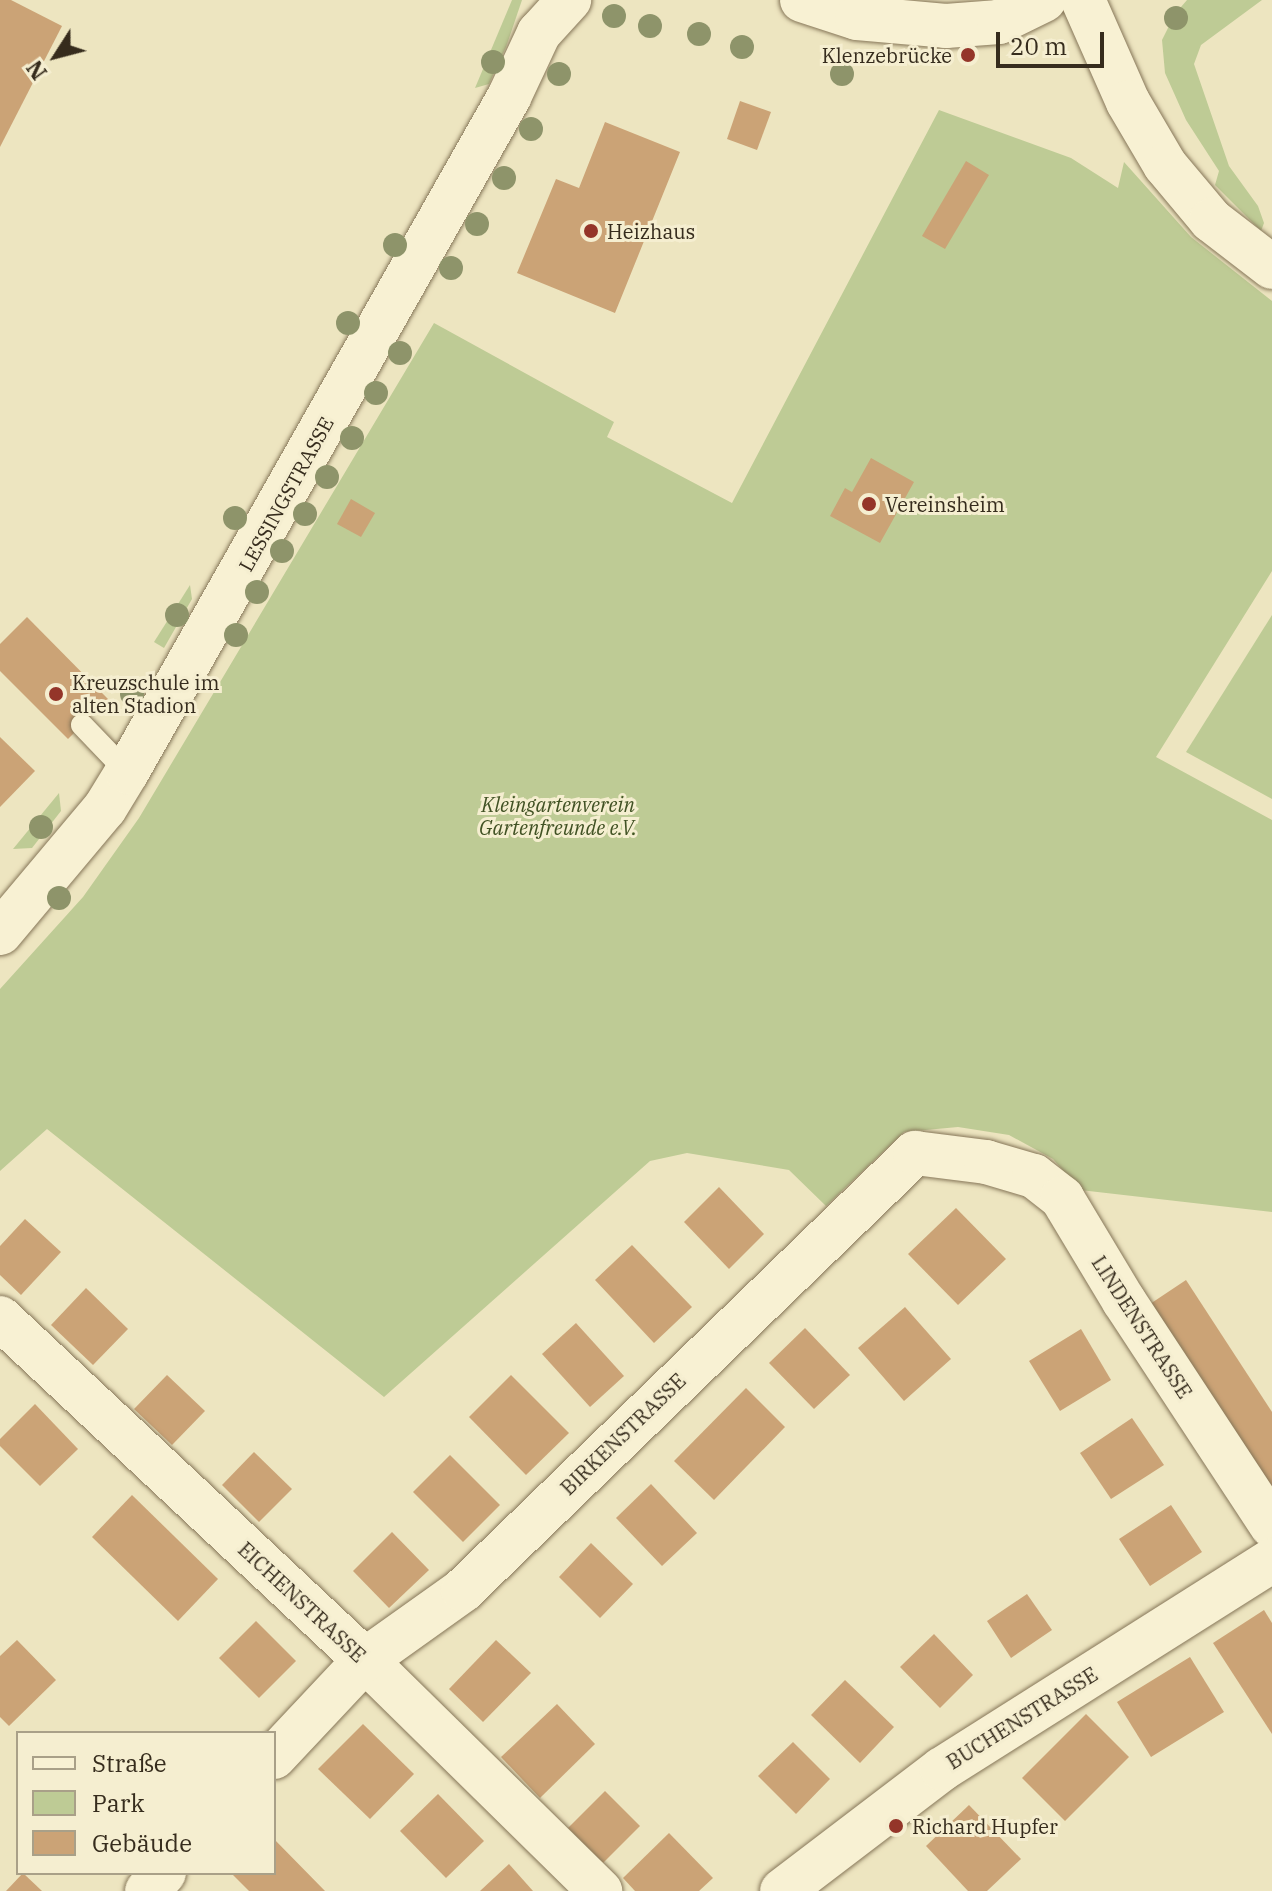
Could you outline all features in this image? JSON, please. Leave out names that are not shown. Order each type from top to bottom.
[{"type":"street","name":"LESSINGSTRASSE","points":[[0,933],[88,830],[127,772],[494,124],[541,17],[569,0]]},
{"type":"street","points":[[802,0],[857,18],[946,26],[999,22],[1044,0]]},
{"type":"street","points":[[1083,0],[1128,102],[1165,165],[1211,220],[1272,267]]},
{"type":"street","name":"BIRKENSTRASSE","points":[[276,1755],[365,1660],[463,1590],[915,1153],[986,1162]]},
{"type":"street","name":"LINDENSTRASSE","points":[[986,1162],[1034,1176],[1062,1198],[1124,1301],[1272,1526]]},
{"type":"street","name":"EICHENSTRASSE","points":[[0,1318],[365,1660],[600,1891]]},
{"type":"street","name":"BUCHENSTRASSE","points":[[782,1891],[942,1769],[1272,1560]]},
{"type":"street","points":[[147,1891],[162,1875]]},
{"type":"lane","points":[[82,725],[127,772]]},
{"type":"green space","points":[[512,0],[522,0],[506,47],[489,84],[475,88]]},
{"type":"green space","points":[[1187,0],[1262,0],[1201,45],[1194,64],[1229,166],[1258,206],[1264,223],[1261,231],[1215,185],[1219,171],[1186,120],[1165,73],[1162,40],[1175,14]]},
{"type":"green space","name":"Kleingartenverein Gartenfreunde e.V.","points":[[939,110],[1071,158],[1118,188],[1124,162],[1191,237],[1272,301],[1272,571],[1156,757],[1272,820],[1272,1212],[1080,1190],[1053,1159],[1009,1135],[958,1127],[904,1132],[826,1206],[789,1170],[687,1153],[650,1161],[384,1397],[47,1129],[0,1171],[0,989],[83,897],[139,818],[434,323],[614,422],[607,437],[732,503]]},
{"type":"green space","points":[[190,585],[192,599],[164,648],[154,642]]},
{"type":"green space","points":[[1272,615],[1272,799],[1186,752]]},
{"type":"green space","points":[[59,793],[61,811],[32,848],[13,849]]},
{"type":"building","points":[[0,0],[11,0],[62,26],[0,147]]},
{"type":"building","points":[[740,101],[771,112],[757,150],[727,139]]},
{"type":"building","name":"Heizhaus","points":[[605,122],[680,152],[615,313],[517,273],[556,179],[579,188]]},
{"type":"building","points":[[966,161],[989,175],[945,249],[922,236]]},
{"type":"building","name":"Vereinsheim","points":[[871,458],[914,482],[880,543],[830,516],[845,488],[852,492]]},
{"type":"building","points":[[351,499],[375,513],[361,537],[337,524]]},
{"type":"building","points":[[27,617],[108,699],[68,739],[0,671],[0,644]]},
{"type":"building","points":[[0,737],[35,771],[0,807]]},
{"type":"building","points":[[719,1187],[764,1234],[729,1269],[684,1222]]},
{"type":"building","points":[[956,1208],[1006,1259],[958,1305],[908,1254]]},
{"type":"building","points":[[25,1219],[61,1252],[21,1295],[0,1275],[0,1246]]},
{"type":"building","points":[[632,1245],[692,1307],[654,1343],[595,1280]]},
{"type":"building","points":[[1186,1280],[1272,1412],[1272,1504],[1144,1308]]},
{"type":"building","points":[[86,1288],[128,1329],[93,1365],[51,1325]]},
{"type":"building","points":[[905,1307],[951,1359],[904,1401],[858,1348]]},
{"type":"building","points":[[576,1323],[624,1376],[590,1407],[542,1354]]},
{"type":"building","points":[[805,1328],[850,1375],[814,1409],[769,1363]]},
{"type":"building","points":[[1081,1329],[1111,1380],[1060,1411],[1029,1361]]},
{"type":"building","points":[[167,1375],[205,1411],[172,1445],[134,1409]]},
{"type":"building","points":[[511,1375],[569,1433],[526,1475],[469,1417]]},
{"type":"building","points":[[746,1388],[785,1427],[714,1500],[674,1461]]},
{"type":"building","points":[[35,1404],[78,1449],[40,1486],[0,1446],[0,1439]]},
{"type":"building","points":[[1132,1418],[1164,1465],[1111,1499],[1080,1453]]},
{"type":"building","points":[[254,1452],[292,1489],[259,1522],[222,1485]]},
{"type":"building","points":[[450,1455],[500,1505],[463,1542],[413,1492]]},
{"type":"building","points":[[651,1484],[697,1533],[662,1566],[616,1518]]},
{"type":"building","points":[[132,1495],[218,1579],[178,1621],[92,1537]]},
{"type":"building","points":[[1171,1505],[1202,1552],[1150,1586],[1119,1539]]},
{"type":"building","points":[[392,1532],[429,1570],[389,1608],[353,1571]]},
{"type":"building","points":[[591,1543],[633,1584],[600,1618],[559,1577]]},
{"type":"building","points":[[1027,1594],[1052,1630],[1011,1658],[987,1621]]},
{"type":"building","points":[[1264,1610],[1272,1623],[1272,1734],[1213,1643]]},
{"type":"building","points":[[256,1621],[296,1661],[259,1698],[219,1658]]},
{"type":"building","points":[[934,1634],[973,1675],[940,1708],[900,1667]]},
{"type":"building","points":[[17,1640],[56,1680],[9,1726],[0,1717],[0,1656]]},
{"type":"building","points":[[496,1640],[531,1673],[483,1722],[449,1689]]},
{"type":"building","points":[[1190,1657],[1224,1712],[1151,1757],[1117,1702]]},
{"type":"building","points":[[845,1680],[894,1727],[860,1763],[811,1715]]},
{"type":"building","points":[[557,1704],[595,1744],[540,1798],[501,1757]]},
{"type":"building","points":[[1086,1714],[1129,1757],[1065,1821],[1022,1778]]},
{"type":"building","points":[[363,1724],[414,1774],[370,1819],[318,1769]]},
{"type":"building","points":[[793,1742],[830,1779],[796,1814],[758,1776]]},
{"type":"building","points":[[605,1791],[640,1826],[603,1863],[568,1828]]},
{"type":"building","points":[[438,1794],[484,1841],[446,1878],[400,1831]]},
{"type":"building","points":[[969,1805],[1021,1859],[987,1891],[968,1891],[926,1846]]},
{"type":"building","points":[[669,1833],[713,1878],[699,1891],[635,1891],[623,1878]]},
{"type":"building","points":[[276,1841],[325,1891],[249,1891],[233,1875],[276,1875]]},
{"type":"building","points":[[509,1864],[533,1891],[480,1891]]},
{"type":"building","points":[[21,1875],[25,1875],[42,1891],[6,1891]]},
{"type":"place","name":"Klenzebrücke","points":[[968,55]]},
{"type":"place","name":"Heizhaus","points":[[591,231]]},
{"type":"place","name":"Vereinsheim","points":[[869,504]]},
{"type":"place","name":"Kreuzschule im alten Stadion","points":[[56,694]]},
{"type":"place","name":"Richard Hupfer","points":[[896,1826]]}]
